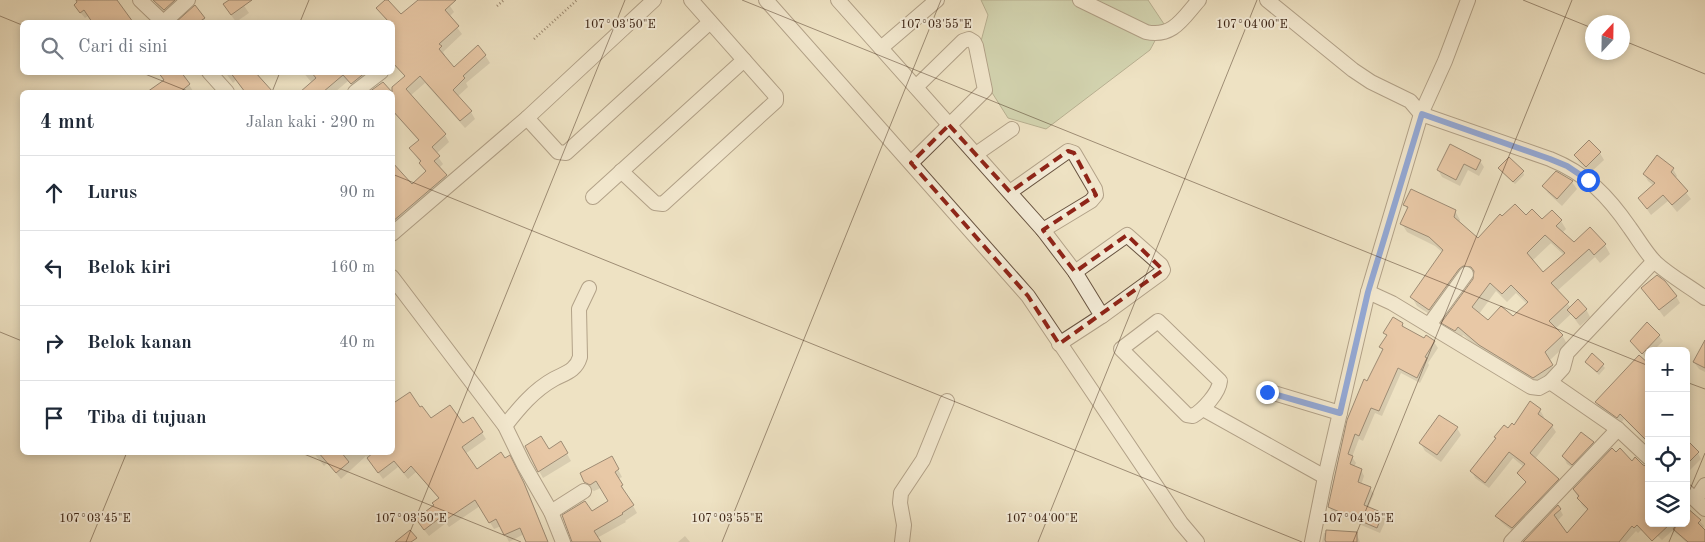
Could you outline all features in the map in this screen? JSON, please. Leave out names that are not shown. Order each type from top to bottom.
[{"type":"street","points":[[140,0],[161,20]]},
{"type":"street","points":[[165,20],[188,0]]},
{"type":"street","points":[[395,231],[527,118],[654,0]]},
{"type":"street","points":[[621,171],[658,204],[663,204],[776,101],[776,96],[691,0]]},
{"type":"street","points":[[766,0],[1017,282],[1181,523],[1196,542]]},
{"type":"street","points":[[881,48],[937,0]]},
{"type":"street","points":[[1080,0],[1146,32],[1156,34],[1165,33],[1174,28],[1199,0]]},
{"type":"street","points":[[1267,0],[1353,70],[1371,82],[1410,101],[1422,114],[1567,166],[1598,188],[1608,198],[1654,261],[1705,298]]},
{"type":"street","points":[[1312,542],[1325,477],[1368,292],[1422,114],[1468,0]]},
{"type":"street","points":[[847,3],[881,48],[1043,230],[1075,272],[1102,316]]},
{"type":"street","points":[[527,118],[558,152],[566,153],[710,22]]},
{"type":"street","points":[[911,163],[985,90],[974,42],[969,39],[964,41],[916,88]]},
{"type":"street","points":[[593,197],[744,60]]},
{"type":"street","points":[[212,75],[225,90]]},
{"type":"street","points":[[358,90],[377,75]]},
{"type":"street","points":[[976,154],[1012,129]]},
{"type":"street","points":[[1010,192],[1068,151],[1074,153],[1095,189],[1096,195],[1043,230]]},
{"type":"street","points":[[1059,344],[1102,316],[1163,270],[1127,235],[1075,272]]},
{"type":"street","points":[[1368,292],[1392,303],[1531,387],[1539,388],[1550,382],[1562,368],[1566,353],[1654,261]]},
{"type":"street","points":[[1429,325],[1466,274]]},
{"type":"street","points":[[395,281],[505,426],[564,542]]},
{"type":"street","points":[[505,426],[531,396],[578,364],[580,357],[579,309],[589,288]]},
{"type":"street","points":[[1158,321],[1220,381],[1218,388],[1203,409],[1192,416],[1187,415],[1121,349],[1158,321]]},
{"type":"street","points":[[1550,382],[1618,429],[1645,454]]},
{"type":"street","points":[[1267,392],[1340,413]]},
{"type":"street","points":[[902,542],[904,525],[900,503],[901,493],[923,460],[947,400]]},
{"type":"street","points":[[1203,409],[1325,477]]},
{"type":"street","points":[[1511,542],[1618,429]]},
{"type":"street","points":[[1696,499],[1705,485]]},
{"type":"street","points":[[550,512],[584,491]]},
{"type":"path","points":[[497,6],[504,0]]},
{"type":"path","points":[[534,39],[577,0]]},
{"type":"highlighted area","points":[[949,125],[1010,192],[1068,151],[1074,153],[1096,195],[1043,230],[1075,272],[1127,235],[1163,270],[1059,344],[1028,296],[911,163]]},
{"type":"green space","points":[[981,0],[1148,0],[1164,24],[1150,50],[1046,129],[1008,118],[991,91],[980,45],[988,15]]},
{"type":"building","points":[[76,0],[117,0],[132,20],[91,20],[84,10],[80,13],[74,5],[77,2]]},
{"type":"building","points":[[153,0],[175,0],[164,10]]},
{"type":"building","points":[[229,0],[252,0],[231,15],[223,4]]},
{"type":"building","points":[[385,0],[388,0],[401,14],[418,0],[456,0],[445,10],[459,26],[439,44],[442,46],[439,49],[454,67],[478,45],[486,55],[463,76],[465,78],[453,90],[472,111],[460,121],[420,76],[406,89],[446,134],[432,147],[440,156],[434,161],[447,175],[395,219],[395,165],[412,184],[426,171],[419,163],[421,161],[409,148],[419,140],[395,113],[395,90],[392,90],[392,87],[405,76],[395,65],[395,20],[387,20],[376,8]]},
{"type":"building","points":[[195,5],[205,18],[202,20],[178,20]]},
{"type":"building","points":[[160,75],[183,75],[190,84],[182,90],[150,90],[164,80]]},
{"type":"building","points":[[232,75],[258,75],[271,90],[244,90]]},
{"type":"building","points":[[314,75],[343,75],[325,90],[302,90],[316,78]]},
{"type":"building","points":[[343,75],[362,75],[351,84]]},
{"type":"building","points":[[383,82],[390,90],[372,90]]},
{"type":"building","points":[[1589,140],[1601,152],[1586,167],[1574,155]]},
{"type":"building","points":[[1450,144],[1481,160],[1476,170],[1464,164],[1456,180],[1437,170]]},
{"type":"building","points":[[1657,155],[1674,168],[1671,172],[1688,191],[1672,205],[1663,195],[1647,209],[1638,198],[1655,183],[1643,174]]},
{"type":"building","points":[[1509,157],[1524,171],[1513,182],[1498,168]]},
{"type":"building","points":[[1556,171],[1573,181],[1557,199],[1542,186]]},
{"type":"building","points":[[1411,189],[1456,210],[1454,217],[1478,238],[1500,214],[1502,216],[1515,204],[1526,215],[1532,209],[1542,219],[1552,210],[1562,220],[1556,226],[1574,242],[1590,227],[1606,244],[1594,255],[1589,249],[1551,283],[1569,302],[1549,321],[1563,335],[1545,352],[1553,365],[1533,378],[1479,345],[1458,327],[1455,331],[1441,323],[1473,279],[1474,271],[1471,267],[1463,266],[1459,269],[1429,310],[1410,297],[1443,250],[1429,237],[1400,224],[1408,207],[1403,205]],"holes":[[[1545,235],[1565,253],[1543,272],[1527,253]],[[1490,283],[1502,294],[1511,285],[1528,302],[1513,316],[1501,306],[1488,320],[1472,307]]]},
{"type":"building","points":[[1657,275],[1665,281],[1677,296],[1659,310],[1641,288]]},
{"type":"building","points":[[1578,299],[1587,309],[1576,319],[1567,310]]},
{"type":"building","points":[[1393,317],[1403,323],[1402,326],[1424,338],[1426,335],[1435,341],[1425,357],[1427,358],[1417,378],[1398,368],[1379,411],[1371,408],[1359,436],[1355,434],[1348,454],[1353,456],[1350,464],[1362,469],[1358,482],[1371,487],[1364,505],[1383,513],[1377,528],[1328,507],[1347,420],[1364,379],[1367,381],[1383,349],[1379,347],[1387,335],[1383,333]]},
{"type":"building","points":[[1647,322],[1660,335],[1649,347],[1645,347],[1645,351],[1642,354],[1630,341]]},
{"type":"building","points":[[1705,340],[1705,368],[1693,362]]},
{"type":"building","points":[[1592,353],[1604,364],[1597,372],[1585,362]]},
{"type":"building","points":[[1639,355],[1645,360],[1645,439],[1620,414],[1617,418],[1595,402]]},
{"type":"building","points":[[410,392],[420,407],[422,406],[431,418],[450,405],[463,423],[473,417],[483,432],[462,447],[477,469],[501,452],[505,458],[510,455],[524,483],[548,542],[526,542],[520,528],[504,535],[496,519],[489,523],[475,500],[444,521],[441,517],[424,530],[416,519],[434,505],[432,503],[439,498],[411,466],[404,473],[394,461],[378,473],[367,458],[370,455],[395,455],[395,402]]},
{"type":"building","points":[[1530,401],[1541,409],[1538,414],[1553,425],[1530,453],[1559,479],[1512,528],[1495,516],[1526,482],[1517,473],[1525,464],[1509,452],[1485,483],[1470,471],[1504,425],[1508,428],[1512,423],[1514,425]]},
{"type":"building","points":[[1439,415],[1458,427],[1437,455],[1419,443]]},
{"type":"building","points":[[1581,432],[1594,442],[1572,465],[1562,456]]},
{"type":"building","points":[[541,436],[549,449],[561,441],[568,453],[538,472],[525,446]]},
{"type":"building","points":[[1690,443],[1699,452],[1690,461]]},
{"type":"building","points":[[1612,448],[1616,452],[1620,448],[1632,461],[1635,457],[1645,466],[1645,527],[1667,527],[1652,541],[1637,525],[1634,528],[1632,526],[1619,542],[1523,542],[1558,505],[1561,509],[1554,515],[1567,533],[1588,509],[1577,498],[1579,496],[1573,489]]},
{"type":"building","points":[[321,455],[343,455],[349,462],[336,473]]},
{"type":"building","points":[[612,456],[619,469],[615,472],[623,485],[621,486],[634,505],[623,514],[594,531],[601,542],[572,542],[562,515],[585,501],[592,511],[608,501],[596,481],[590,485],[584,482],[580,473]]},
{"type":"building","points":[[1690,510],[1701,520],[1698,523],[1705,530],[1705,542],[1688,542],[1673,529],[1675,527],[1690,527]]},
{"type":"building","points":[[410,530],[417,538],[411,542],[395,542]]},
{"type":"building","points":[[1326,530],[1357,532],[1357,542],[1326,542]]},
{"type":"route","points":[[1267,392],[1340,413],[1368,292],[1422,114],[1528,150],[1567,166],[1588,180]]}]
